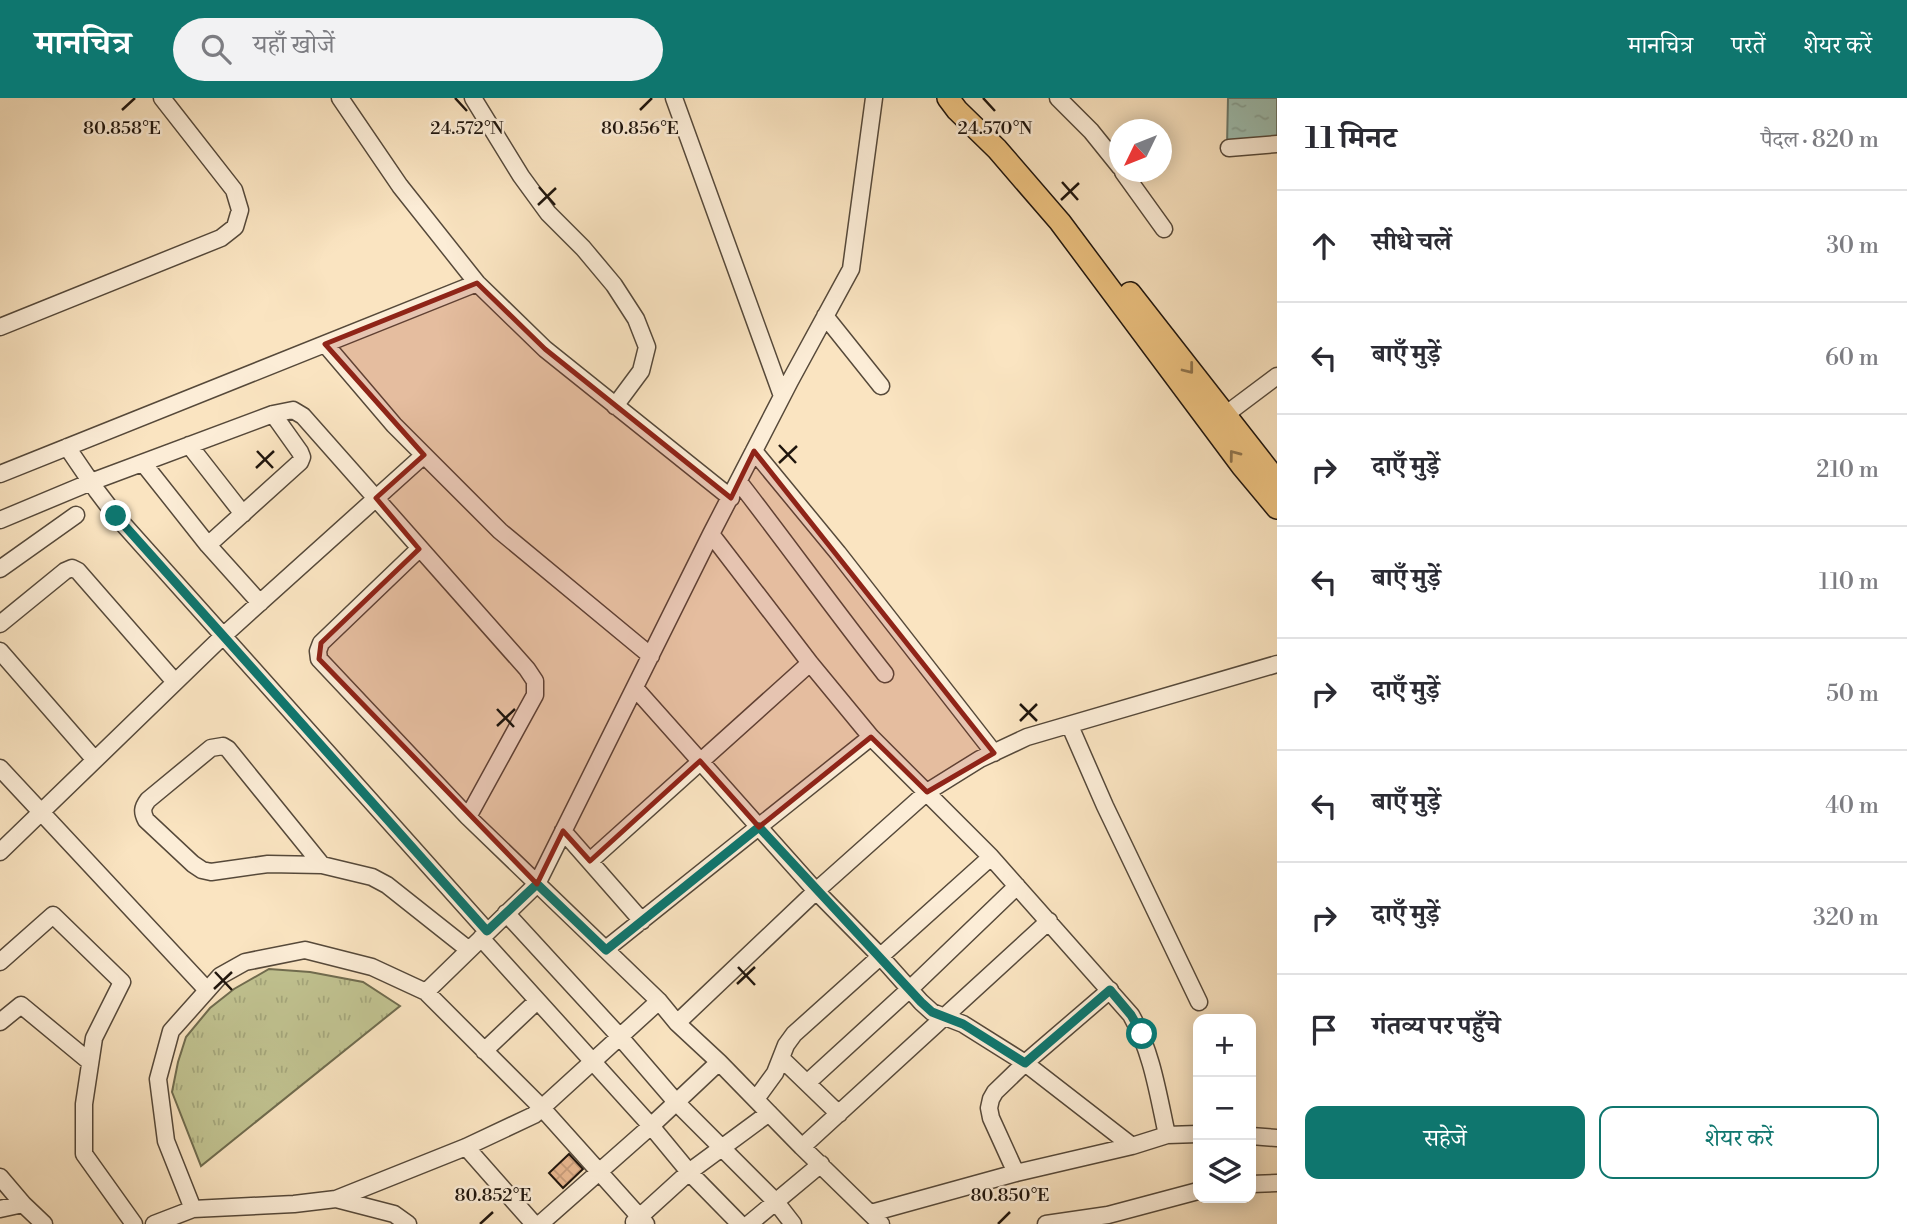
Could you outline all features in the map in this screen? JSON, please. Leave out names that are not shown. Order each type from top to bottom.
[{"type":"main road","points":[[948,98],[1060,222],[1242,466],[1277,508]]},
{"type":"main road","points":[[958,98],[989,126],[1089,240],[1277,481]]},
{"type":"street","points":[[0,327],[221,238],[234,227],[240,210],[234,190],[162,98]]},
{"type":"street","points":[[340,98],[400,186],[477,282],[545,349],[731,498]]},
{"type":"street","points":[[473,98],[521,176],[548,213],[583,248],[614,285],[636,319],[647,347],[641,371],[615,406]]},
{"type":"street","points":[[674,98],[782,396]]},
{"type":"street","points":[[426,992],[537,884],[711,534],[851,269],[874,98]]},
{"type":"street","points":[[1058,98],[1091,131],[1109,154]]},
{"type":"street","points":[[1229,148],[1277,144]]},
{"type":"street","points":[[1131,182],[1164,229]]},
{"type":"street","points":[[0,474],[477,282]]},
{"type":"street","points":[[825,316],[881,386]]},
{"type":"street","points":[[325,344],[394,425],[500,531],[651,656]]},
{"type":"street","points":[[1225,415],[1277,376]]},
{"type":"street","points":[[0,520],[91,482],[273,414],[293,410],[303,416],[527,668],[535,681],[535,695],[468,817]]},
{"type":"street","points":[[208,545],[300,462],[300,452],[273,414]]},
{"type":"street","points":[[189,446],[243,514]]},
{"type":"street","points":[[67,447],[116,516],[484,934],[537,1001],[740,1224]]},
{"type":"street","points":[[754,451],[994,752]]},
{"type":"street","points":[[0,852],[223,636],[424,455]]},
{"type":"street","points":[[143,463],[208,545],[260,603]]},
{"type":"street","points":[[739,482],[885,674]]},
{"type":"street","points":[[0,569],[76,515]]},
{"type":"street","points":[[711,534],[810,663],[871,737],[991,857],[1131,1015],[1142,1034],[1151,1063],[1167,1135]]},
{"type":"street","points":[[419,549],[321,643],[319,659],[468,817],[659,1001],[677,1023],[876,1219],[1016,1173],[1132,1146],[1167,1135],[1193,1134]]},
{"type":"street","points":[[0,624],[65,570],[72,568],[78,571],[175,682]]},
{"type":"street","points":[[0,651],[95,760]]},
{"type":"street","points":[[590,862],[810,663]]},
{"type":"street","points":[[677,1023],[816,891],[927,792],[980,759],[1027,737],[1277,664]]},
{"type":"street","points":[[635,688],[816,891],[932,1012],[963,1024],[1025,1063],[1132,1146]]},
{"type":"street","points":[[1070,726],[1121,842],[1199,1002]]},
{"type":"street","points":[[606,950],[871,737]]},
{"type":"street","points":[[322,865],[223,746],[211,748],[144,806],[142,813],[146,820],[202,870],[219,872],[268,864],[322,865],[372,877],[387,885],[469,950]]},
{"type":"street","points":[[0,768],[207,990]]},
{"type":"street","points":[[563,831],[642,921]]},
{"type":"street","points":[[756,1099],[775,1073],[786,1045],[794,1034],[991,857]]},
{"type":"street","points":[[807,1083],[1017,886]]},
{"type":"street","points":[[506,913],[676,1102],[776,1202],[793,1224]]},
{"type":"street","points":[[0,962],[53,915],[122,982],[94,1038],[84,1104],[84,1154],[134,1224]]},
{"type":"street","points":[[802,1147],[1049,921]]},
{"type":"street","points":[[192,1209],[166,1140],[158,1079],[171,1031],[220,975],[245,962],[304,950],[372,967],[426,992],[542,1108],[640,1222],[690,1172],[769,1112]]},
{"type":"street","points":[[1016,1173],[991,1118],[991,1099],[1025,1063],[1110,990]]},
{"type":"street","points":[[484,1051],[537,1001]]},
{"type":"street","points":[[154,1224],[192,1209],[336,1199],[467,1147],[534,1115],[659,1001]]},
{"type":"street","points":[[0,1022],[21,1005],[90,1062]]},
{"type":"street","points":[[782,1059],[839,1114]]},
{"type":"street","points":[[540,1224],[719,1062]]},
{"type":"street","points":[[1256,1136],[1277,1138]]},
{"type":"street","points":[[467,1147],[534,1224]]},
{"type":"street","points":[[749,1224],[821,1164]]},
{"type":"street","points":[[0,1178],[44,1224]]},
{"type":"street","points":[[1256,1184],[1277,1184]]},
{"type":"street","points":[[1046,1224],[1109,1219],[1193,1193]]},
{"type":"street","points":[[336,1199],[394,1214],[408,1224]]},
{"type":"street","points":[[0,1209],[23,1203]]},
{"type":"highlighted area","points":[[477,283],[545,349],[731,498],[754,451],[994,753],[927,792],[871,737],[759,827],[700,761],[590,861],[563,831],[537,884],[319,659],[321,643],[419,549],[376,498],[424,455],[325,344]]},
{"type":"green space","points":[[269,969],[310,972],[363,982],[400,1006],[201,1166],[172,1092],[186,1037],[210,1008],[234,989]]},
{"type":"water","points":[[1228,98],[1277,98],[1277,141],[1227,146]]},
{"type":"building","points":[[569,1154],[583,1169],[563,1188],[549,1173]]},
{"type":"route","points":[[116,516],[487,931],[537,884],[606,950],[759,827],[932,1012],[963,1024],[1025,1063],[1110,990],[1131,1015],[1142,1034]]}]
